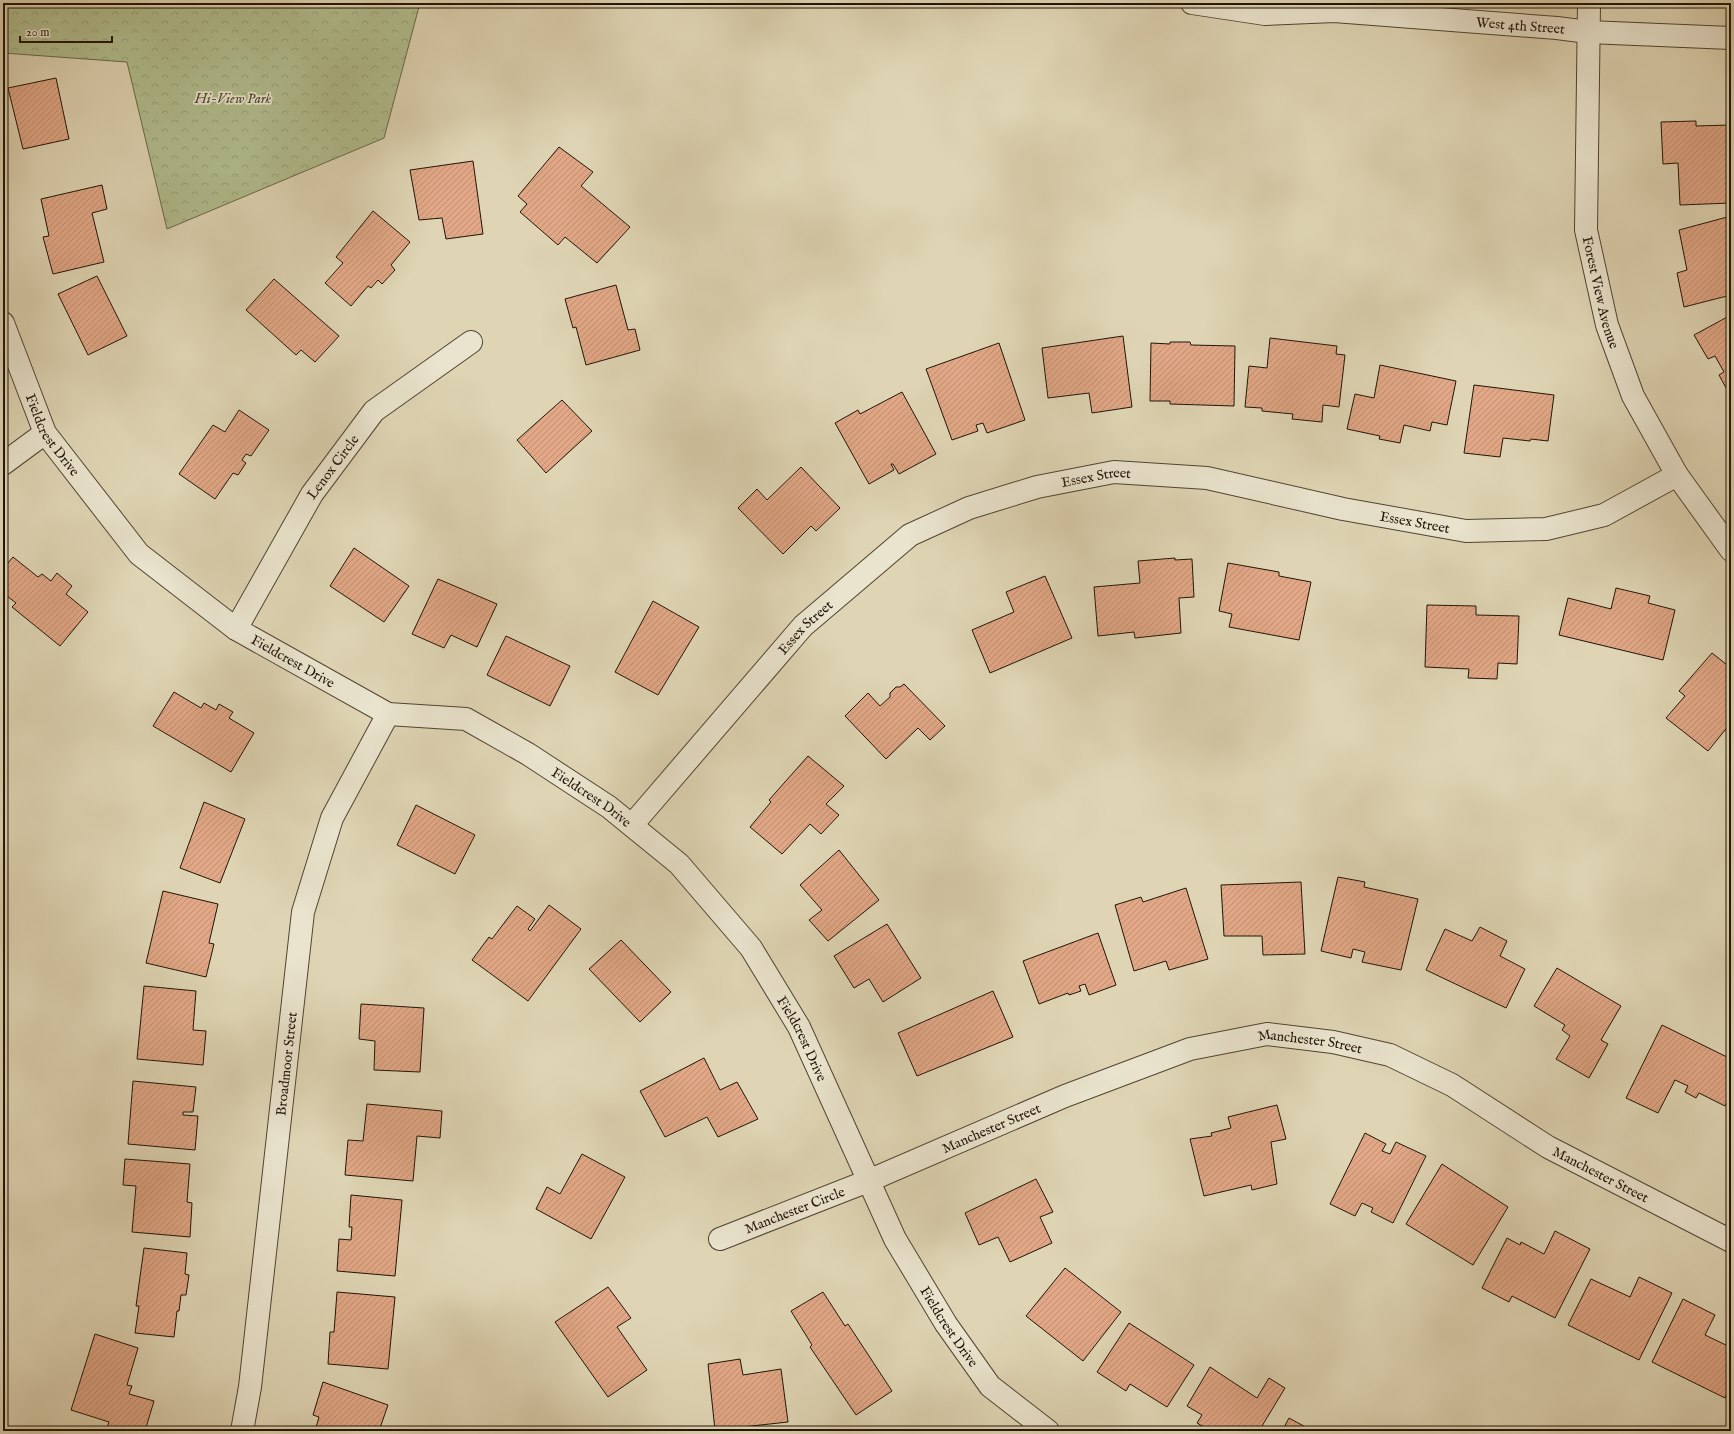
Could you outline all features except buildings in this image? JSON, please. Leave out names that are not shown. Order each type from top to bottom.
[{"type":"street","name":"West 4th Street","points":[[1192,3],[1265,14],[1386,8],[1588,32],[1731,38]]},
{"type":"street","name":"Forest View Avenue","points":[[1589,3],[1586,230],[1607,325],[1633,396],[1677,475],[1731,550]]},
{"type":"street","name":"Fieldcrest Drive","points":[[3,323],[45,433],[139,554],[236,629],[388,714],[466,719],[528,754],[609,807],[679,864],[751,948],[799,1027],[895,1239],[946,1324],[990,1386],[1048,1431]]},
{"type":"street","name":"Lenox Circle","points":[[236,629],[312,494],[374,411],[471,342]]},
{"type":"street","points":[[3,464],[45,433]]},
{"type":"street","name":"Essex Street","points":[[632,825],[803,626],[910,535],[969,508],[1037,487],[1114,472],[1207,478],[1343,509],[1466,532],[1546,529],[1604,515],[1677,475]]},
{"type":"street","name":"Broadmoor Street","points":[[242,1431],[250,1387],[303,912],[332,818],[388,714]]},
{"type":"street","name":"Manchester Street","points":[[868,1181],[1065,1096],[1182,1051],[1267,1034],[1333,1042],[1390,1055],[1452,1084],[1548,1147],[1731,1241]]},
{"type":"street","name":"Manchester Circle","points":[[720,1239],[868,1181]]},
{"type":"green space","name":"Hi-View Park","points":[[3,3],[420,3],[384,138],[167,229],[127,62],[3,53]]}]
